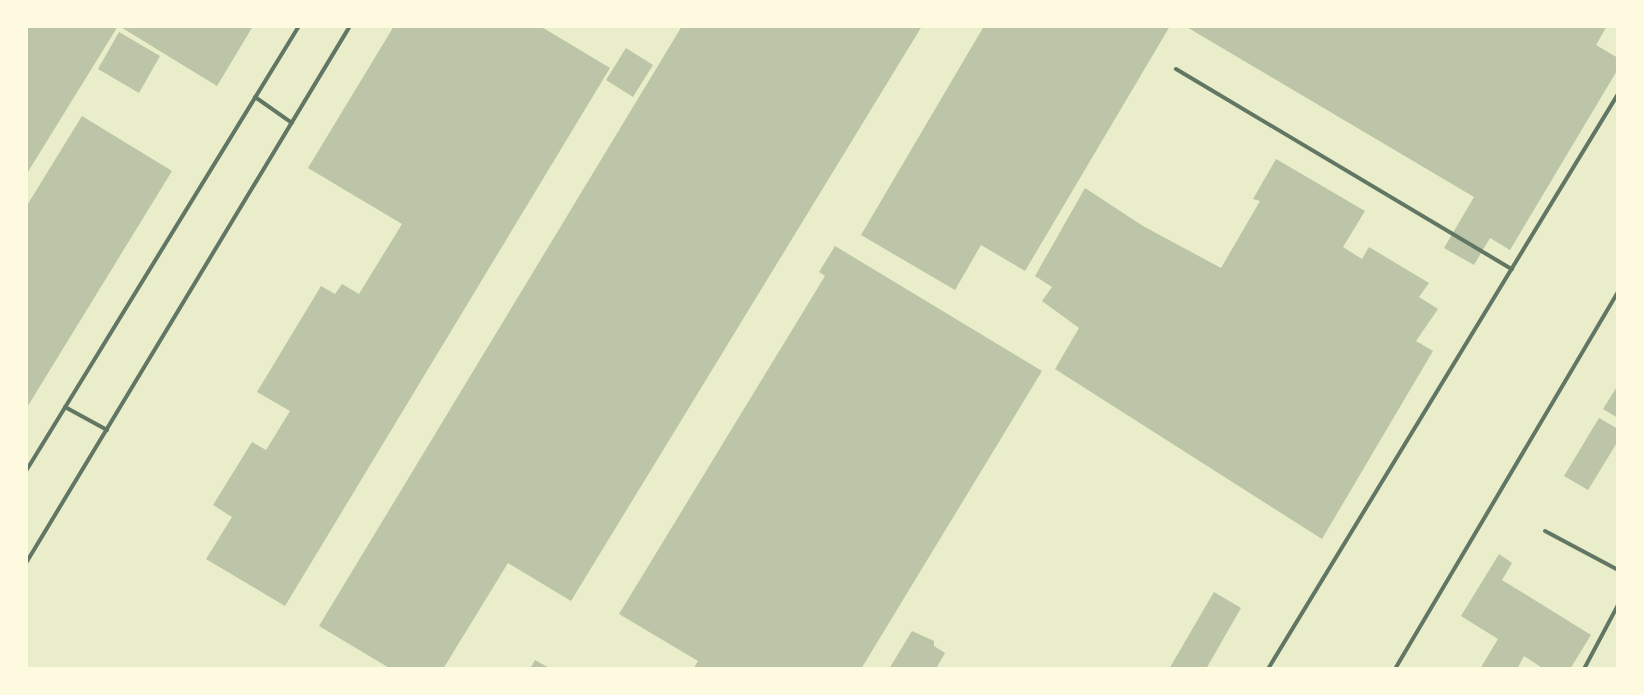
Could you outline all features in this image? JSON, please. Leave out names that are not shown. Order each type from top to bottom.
[{"type":"lane","points":[[26,471],[299,26]]},
{"type":"lane","points":[[26,563],[350,26]]},
{"type":"lane","points":[[1176,70],[1512,269]]},
{"type":"lane","points":[[1268,669],[1618,94]]},
{"type":"lane","points":[[256,97],[292,124]]},
{"type":"lane","points":[[1395,669],[1618,292]]},
{"type":"lane","points":[[65,407],[107,430]]},
{"type":"lane","points":[[1545,531],[1618,570]]},
{"type":"lane","points":[[1584,669],[1618,605]]},
{"type":"building","points":[[26,26],[118,26],[26,175]]},
{"type":"building","points":[[119,26],[253,26],[217,86]]},
{"type":"building","points":[[394,26],[540,26],[610,68],[285,606],[206,559],[232,517],[213,505],[252,442],[266,450],[290,411],[257,392],[321,286],[335,294],[342,284],[359,294],[402,224],[308,168]]},
{"type":"building","points":[[682,26],[922,26],[571,601],[508,563],[443,669],[391,669],[319,626]]},
{"type":"building","points":[[984,26],[1170,26],[1025,271],[981,245],[955,290],[861,235]]},
{"type":"building","points":[[1185,26],[1607,26],[1596,45],[1618,58],[1618,69],[1510,250],[1490,238],[1474,265],[1444,248],[1474,197]]},
{"type":"building","points":[[119,32],[160,56],[139,93],[98,69]]},
{"type":"building","points":[[626,48],[653,65],[633,97],[606,80]]},
{"type":"building","points":[[82,116],[172,171],[26,409],[26,207]]},
{"type":"building","points":[[1276,159],[1365,211],[1343,247],[1362,259],[1369,247],[1429,283],[1419,297],[1438,309],[1416,341],[1433,351],[1322,539],[1055,369],[1079,328],[1042,301],[1052,287],[1035,276],[1085,188],[1143,226],[1221,268],[1260,201],[1253,199]]},
{"type":"building","points":[[835,246],[1042,371],[861,669],[693,669],[698,661],[619,614],[825,276],[819,272]]},
{"type":"building","points":[[1618,385],[1618,418],[1603,409]]},
{"type":"building","points":[[1599,418],[1618,429],[1618,441],[1588,490],[1564,476]]},
{"type":"building","points":[[1499,554],[1512,563],[1502,580],[1591,635],[1570,669],[1544,669],[1524,656],[1517,669],[1480,669],[1498,639],[1461,616]]},
{"type":"building","points":[[1214,592],[1241,608],[1206,669],[1169,669]]},
{"type":"building","points":[[912,631],[934,641],[934,646],[945,653],[936,669],[889,669]]},
{"type":"building","points":[[535,660],[551,669],[530,669]]}]
